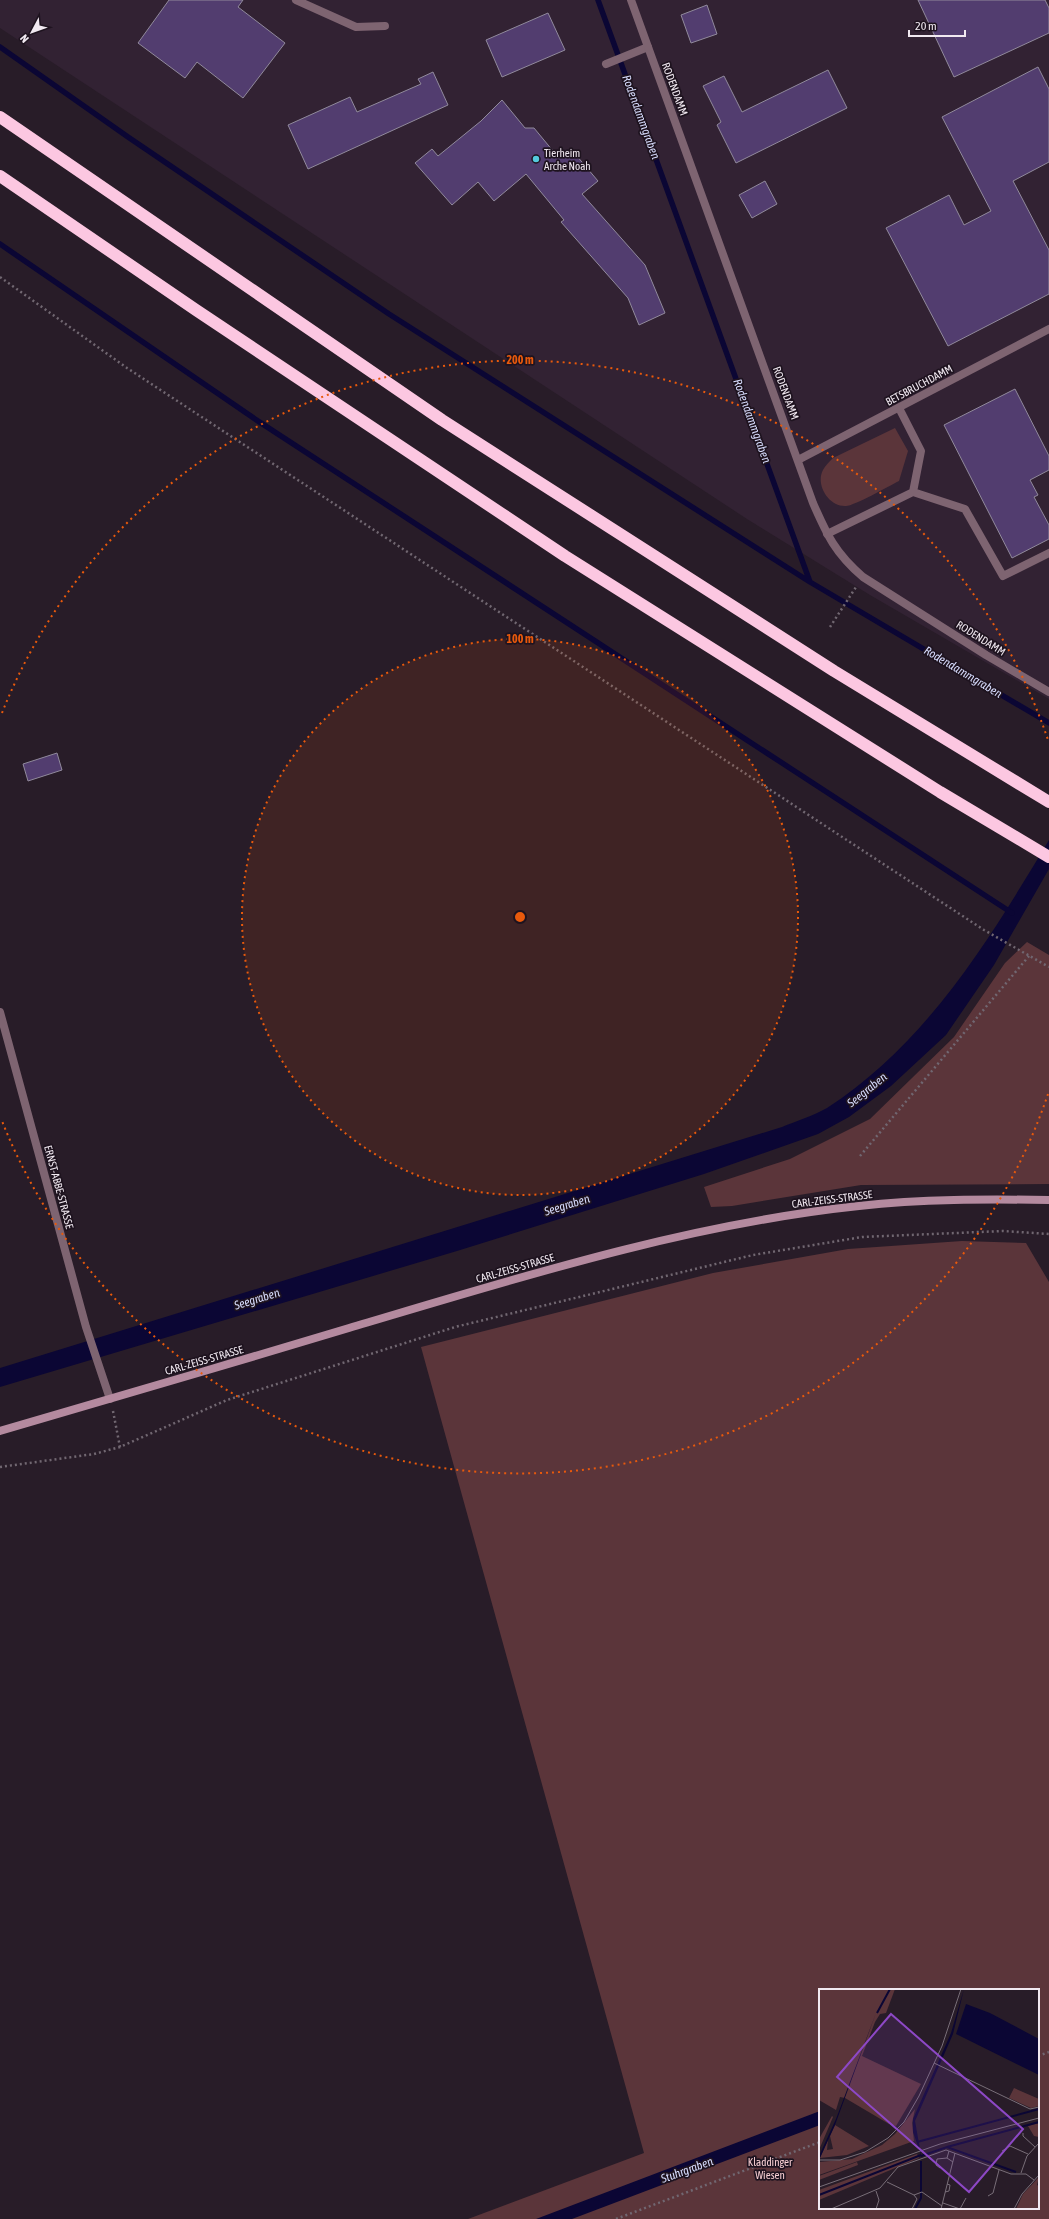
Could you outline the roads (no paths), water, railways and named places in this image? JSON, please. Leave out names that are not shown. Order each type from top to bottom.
[{"type":"highway","points":[[0,117],[442,420],[834,671],[1049,802]]},
{"type":"highway","points":[[0,176],[196,310],[565,556],[940,792],[1049,857]]},
{"type":"main road","name":"CARL-ZEISS-STRASSE","points":[[0,1431],[542,1272],[715,1230],[788,1216],[859,1206],[930,1200],[1049,1200]]},
{"type":"street","points":[[296,0],[356,27],[385,26]]},
{"type":"street","name":"RODENDAMM","points":[[631,0],[813,503],[827,534],[845,562],[863,577],[986,655],[1049,692]]},
{"type":"street","points":[[606,64],[648,47]]},
{"type":"street","name":"BETSBRUCHDAMM","points":[[798,460],[1049,329]]},
{"type":"street","points":[[899,408],[922,451],[913,492]]},
{"type":"street","points":[[827,534],[913,492],[965,509],[1003,576],[1049,553]]},
{"type":"street","name":"ERNST-ABBE-STRASSE","points":[[0,1012],[86,1327],[110,1399]]},
{"type":"water","name":"Seegraben","points":[[1049,840],[1049,869],[994,965],[946,1035],[891,1086],[849,1117],[818,1134],[704,1174],[457,1251],[0,1387],[0,1368],[782,1127],[822,1111],[863,1082],[895,1053],[925,1021],[979,952]]},
{"type":"water","name":"Stuhrgraben","points":[[819,2111],[819,2125],[572,2219],[536,2219]]},
{"type":"waterway","name":"Rodendammgraben","points":[[598,0],[810,582],[1049,723]]},
{"type":"waterway","points":[[0,47],[128,137],[389,314],[810,582]]},
{"type":"waterway","points":[[0,244],[255,419],[1012,913]]},
{"type":"place","name":"Tierheim Arche Noah","points":[[536,159]]},
{"type":"park label","name":"Kladdinger Wiesen","points":[[770,2168]]}]
